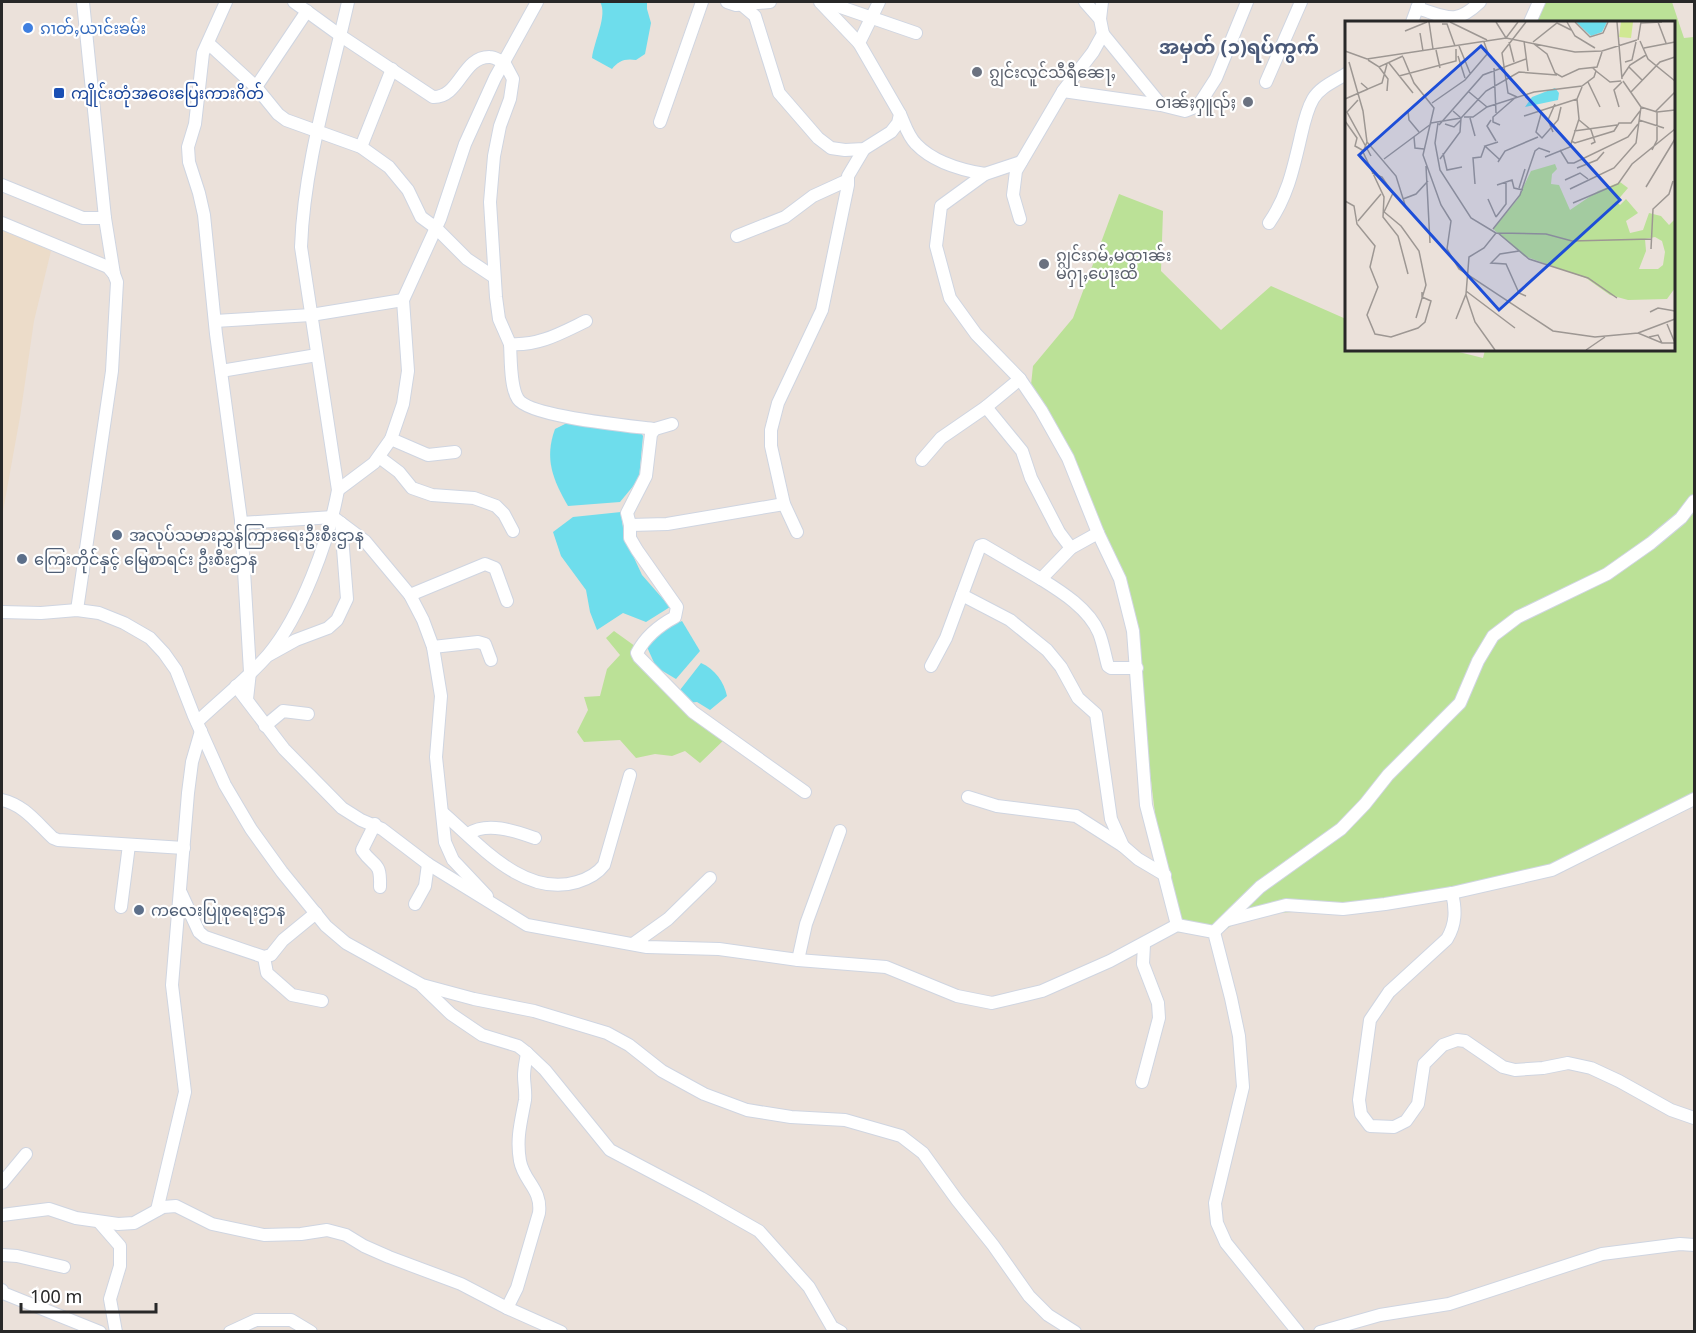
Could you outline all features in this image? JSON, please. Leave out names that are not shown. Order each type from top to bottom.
[{"type":"street","points":[[77,610],[112,371],[117,282],[105,218],[83,2]]},
{"type":"street","points":[[226,2],[203,53],[195,124],[188,147],[189,162],[204,215],[214,321],[241,523],[250,672],[247,699]]},
{"type":"street","points":[[294,2],[433,97],[442,97],[450,93],[465,71],[477,60],[490,57],[504,62],[513,79],[510,99],[500,126],[494,156],[490,202],[499,319],[510,345],[514,390],[518,401],[530,408],[558,416],[655,429],[672,424]]},
{"type":"street","points":[[268,655],[296,640],[328,628],[337,620],[347,599],[337,520],[338,490],[301,247],[302,215],[317,131],[348,2]]},
{"type":"street","points":[[338,490],[374,463],[391,439],[403,404],[408,371],[403,300],[436,228],[465,144],[504,62],[537,2]]},
{"type":"street","points":[[660,122],[702,2]]},
{"type":"street","points":[[727,2],[741,5],[770,2]]},
{"type":"street","points":[[820,2],[859,43],[916,144],[933,157],[963,170],[985,174]]},
{"type":"street","points":[[826,2],[916,33]]},
{"type":"street","points":[[859,43],[879,2]]},
{"type":"street","points":[[1085,2],[1100,19]]},
{"type":"street","points":[[1102,2],[1100,19],[1103,34],[1161,105]]},
{"type":"street","points":[[1063,91],[1161,105],[1185,111],[1198,106],[1216,78],[1247,2]]},
{"type":"street","points":[[1266,82],[1301,2]]},
{"type":"street","points":[[1412,21],[1418,5],[1450,18],[1459,18],[1480,2]]},
{"type":"street","points":[[1530,21],[1539,2]]},
{"type":"street","points":[[741,5],[755,16],[779,93],[818,138],[831,148],[845,150],[864,148],[891,132],[898,123],[900,114]]},
{"type":"street","points":[[256,87],[308,10]]},
{"type":"street","points":[[1020,219],[1013,195],[1016,171],[1020,162],[1063,91],[1103,34]]},
{"type":"street","points":[[208,43],[256,87],[278,114],[286,120],[361,147],[389,167],[408,190],[421,217],[436,228],[467,259],[494,277]]},
{"type":"street","points":[[361,147],[392,69]]},
{"type":"street","points":[[1269,223],[1281,206],[1291,179],[1304,124],[1313,98],[1326,85],[1345,75]]},
{"type":"street","points":[[797,532],[784,504],[771,446],[771,430],[778,403],[822,310],[848,177],[864,148]]},
{"type":"street","points":[[1020,162],[985,174],[941,206],[936,246],[950,298],[976,334],[1020,379],[1041,410],[1068,458],[1098,533],[1120,579],[1133,631],[1146,805],[1177,925]]},
{"type":"street","points":[[736,236],[785,217],[813,196],[848,180]]},
{"type":"street","points":[[2,185],[83,218],[105,218]]},
{"type":"street","points":[[2,223],[108,267],[114,274]]},
{"type":"street","points":[[214,321],[311,315],[403,300]]},
{"type":"street","points":[[510,345],[528,345],[563,333],[586,321]]},
{"type":"street","points":[[221,371],[316,355]]},
{"type":"street","points":[[922,460],[940,438],[986,407],[1020,379]]},
{"type":"street","points":[[986,407],[1022,451],[1030,478],[1059,532],[1071,548]]},
{"type":"street","points":[[655,429],[651,434],[646,476],[627,513],[630,538],[677,607],[675,617],[655,630],[637,653],[693,712],[805,792]]},
{"type":"street","points":[[391,439],[428,455],[455,452]]},
{"type":"street","points":[[378,457],[399,472],[412,488],[432,495],[474,498],[496,506],[504,514],[513,531]]},
{"type":"street","points":[[1214,932],[1260,887],[1341,829],[1365,804],[1388,775],[1460,703],[1478,661],[1494,636],[1518,617],[1606,574],[1651,543],[1681,518],[1695,501]]},
{"type":"street","points":[[630,525],[667,524],[784,504]]},
{"type":"street","points":[[241,523],[337,520],[365,541],[410,595],[433,647],[441,696],[436,757],[443,813],[442,826],[448,852],[499,908]]},
{"type":"street","points":[[157,1210],[185,1092],[172,986],[192,762],[199,726],[268,655],[281,636],[301,600],[328,535],[337,520]]},
{"type":"street","points":[[1041,579],[1071,548],[1098,533]]},
{"type":"street","points":[[931,666],[946,638],[977,548],[983,545],[1060,591],[1092,620],[1100,634],[1108,666],[1137,668]]},
{"type":"street","points":[[410,595],[485,564],[495,568],[507,601]]},
{"type":"street","points":[[962,595],[1010,620],[1047,650],[1061,667],[1078,698],[1096,714],[1111,819],[1123,846]]},
{"type":"street","points":[[2,612],[40,613],[77,610],[99,613],[150,638],[176,670],[225,785],[251,829],[316,913],[346,943],[422,985],[571,1020],[607,1033],[629,1045],[662,1071],[693,1088],[747,1110],[791,1117],[845,1120],[901,1136],[923,1153],[1029,1296],[1048,1315],[1075,1332]]},
{"type":"street","points":[[433,647],[478,642],[485,644],[491,660]]},
{"type":"street","points":[[236,686],[284,749],[342,808],[361,820],[375,824],[428,864],[526,925],[647,947],[719,949],[798,960],[886,968],[957,996],[992,1003],[1042,991],[1144,944],[1177,925],[1214,932]]},
{"type":"street","points":[[266,726],[283,711],[308,714]]},
{"type":"street","points":[[443,813],[494,857],[520,874],[548,886],[564,886],[583,880],[604,865],[630,775]]},
{"type":"street","points":[[968,797],[997,806],[1076,816],[1165,875]]},
{"type":"street","points":[[2,800],[15,803],[58,840],[184,848]]},
{"type":"street","points":[[1227,920],[1286,905],[1343,909],[1452,893],[1552,870],[1695,800]]},
{"type":"street","points":[[375,824],[362,850],[376,863],[381,873],[380,887]]},
{"type":"street","points":[[468,834],[484,827],[517,832],[535,838]]},
{"type":"street","points":[[798,960],[806,924],[840,831]]},
{"type":"street","points":[[121,907],[129,845]]},
{"type":"street","points":[[415,904],[425,886],[428,864]]},
{"type":"street","points":[[633,944],[668,919],[710,878]]},
{"type":"street","points":[[180,890],[199,932],[205,937],[264,957],[271,955],[283,940],[316,913]]},
{"type":"street","points":[[1452,893],[1455,909],[1453,930],[1447,939],[1389,992],[1370,1020],[1359,1100],[1361,1114],[1370,1126],[1394,1127],[1406,1121],[1418,1104],[1424,1064],[1443,1045],[1457,1040],[1465,1041],[1503,1067],[1515,1070],[1568,1063],[1591,1068],[1671,1110],[1695,1118]]},
{"type":"street","points":[[1214,932],[1232,998],[1239,1036],[1243,1087],[1215,1203],[1217,1223],[1231,1250],[1298,1332]]},
{"type":"street","points":[[1142,1082],[1159,1018],[1158,1003],[1143,964],[1144,944]]},
{"type":"street","points":[[264,957],[267,973],[292,995],[322,1001]]},
{"type":"street","points":[[422,985],[452,1014],[482,1035],[518,1046],[527,1053],[545,1070],[610,1150],[759,1231],[809,1287],[832,1327],[841,1332]]},
{"type":"street","points":[[507,1308],[517,1288],[540,1203],[537,1192],[521,1165],[518,1151],[518,1128],[525,1098],[524,1074],[527,1053]]},
{"type":"street","points":[[2,1183],[26,1154]]},
{"type":"street","points":[[2,1215],[49,1209],[100,1223],[134,1223],[163,1207],[176,1206],[212,1224],[264,1235],[301,1234],[327,1230],[346,1235],[364,1246],[460,1284],[561,1332]]},
{"type":"street","points":[[100,1223],[120,1246],[120,1266],[110,1299],[116,1332]]},
{"type":"street","points":[[1320,1332],[1380,1315],[1449,1304],[1602,1254],[1680,1244],[1695,1245]]},
{"type":"street","points":[[2,1255],[17,1256],[64,1267]]},
{"type":"street","points":[[2,1290],[3,1293],[100,1332]]},
{"type":"street","points":[[230,1332],[256,1320],[291,1320],[311,1332]]},
{"type":"shaded area","points":[[2,228],[51,251],[34,321],[2,517]]},
{"type":"green space","points":[[1538,2],[1672,2],[1684,38],[1694,37],[1694,796],[1656,824],[1509,882],[1336,909],[1248,915],[1217,935],[1176,932],[1163,879],[1132,625],[1059,439],[1031,385],[1033,366],[1073,318],[1119,194],[1163,211],[1161,271],[1221,330],[1271,286],[1345,319],[1345,351],[1455,351],[1483,358],[1485,351],[1675,351],[1675,21],[1532,21]]},
{"type":"green space","points":[[614,631],[639,649],[653,675],[728,736],[700,763],[685,751],[672,756],[655,754],[636,758],[620,740],[584,742],[577,732],[588,710],[584,697],[600,696],[607,669],[620,655],[606,638]]},
{"type":"water","points":[[600,2],[647,2],[651,23],[645,54],[636,60],[622,61],[612,69],[592,58],[602,21]]},
{"type":"water","points":[[567,423],[638,428],[643,436],[639,479],[620,502],[568,506],[554,478],[550,460],[555,429]]},
{"type":"water","points":[[621,512],[624,536],[642,575],[670,607],[646,622],[623,613],[597,630],[590,612],[586,590],[561,556],[553,532],[573,517]]},
{"type":"water","points":[[682,621],[700,651],[676,679],[656,667],[647,647],[663,629]]},
{"type":"water","points":[[701,663],[718,676],[727,696],[710,710],[697,702],[687,703],[680,690]]},
{"type":"place","name":"ၵၢတ်ႇယၢင်းၶမ်း","points":[[28,28]]},
{"type":"place","name":"ၵျွင်းလူင်သီရီၼေႃႇ","points":[[977,72]]},
{"type":"place","name":"ကျိုင်းတုံအဝေးပြေးကားဂိတ်","points":[[59,93]]},
{"type":"place","name":"ဝၢၼ်ႈႁူၺ်ႈ","points":[[1248,102]]},
{"type":"place","name":"ၵျွင်းၵမ်ႇမထၢၼ်း မႁႃႇပေႃးထိ","points":[[1044,264]]},
{"type":"place","name":"အလုပ်သမားညွှန်ကြားရေးဦးစီးဌာန","points":[[117,535]]},
{"type":"place","name":"ကြေးတိုင်နှင့် မြေစာရင်း ဦးစီးဌာန","points":[[22,559]]},
{"type":"place","name":"ကလေးပြုစုရေးဌာန","points":[[139,910]]},
{"type":"district","name":"အမှတ် (၁)ရပ်ကွက်","points":[[1239,46]]}]
